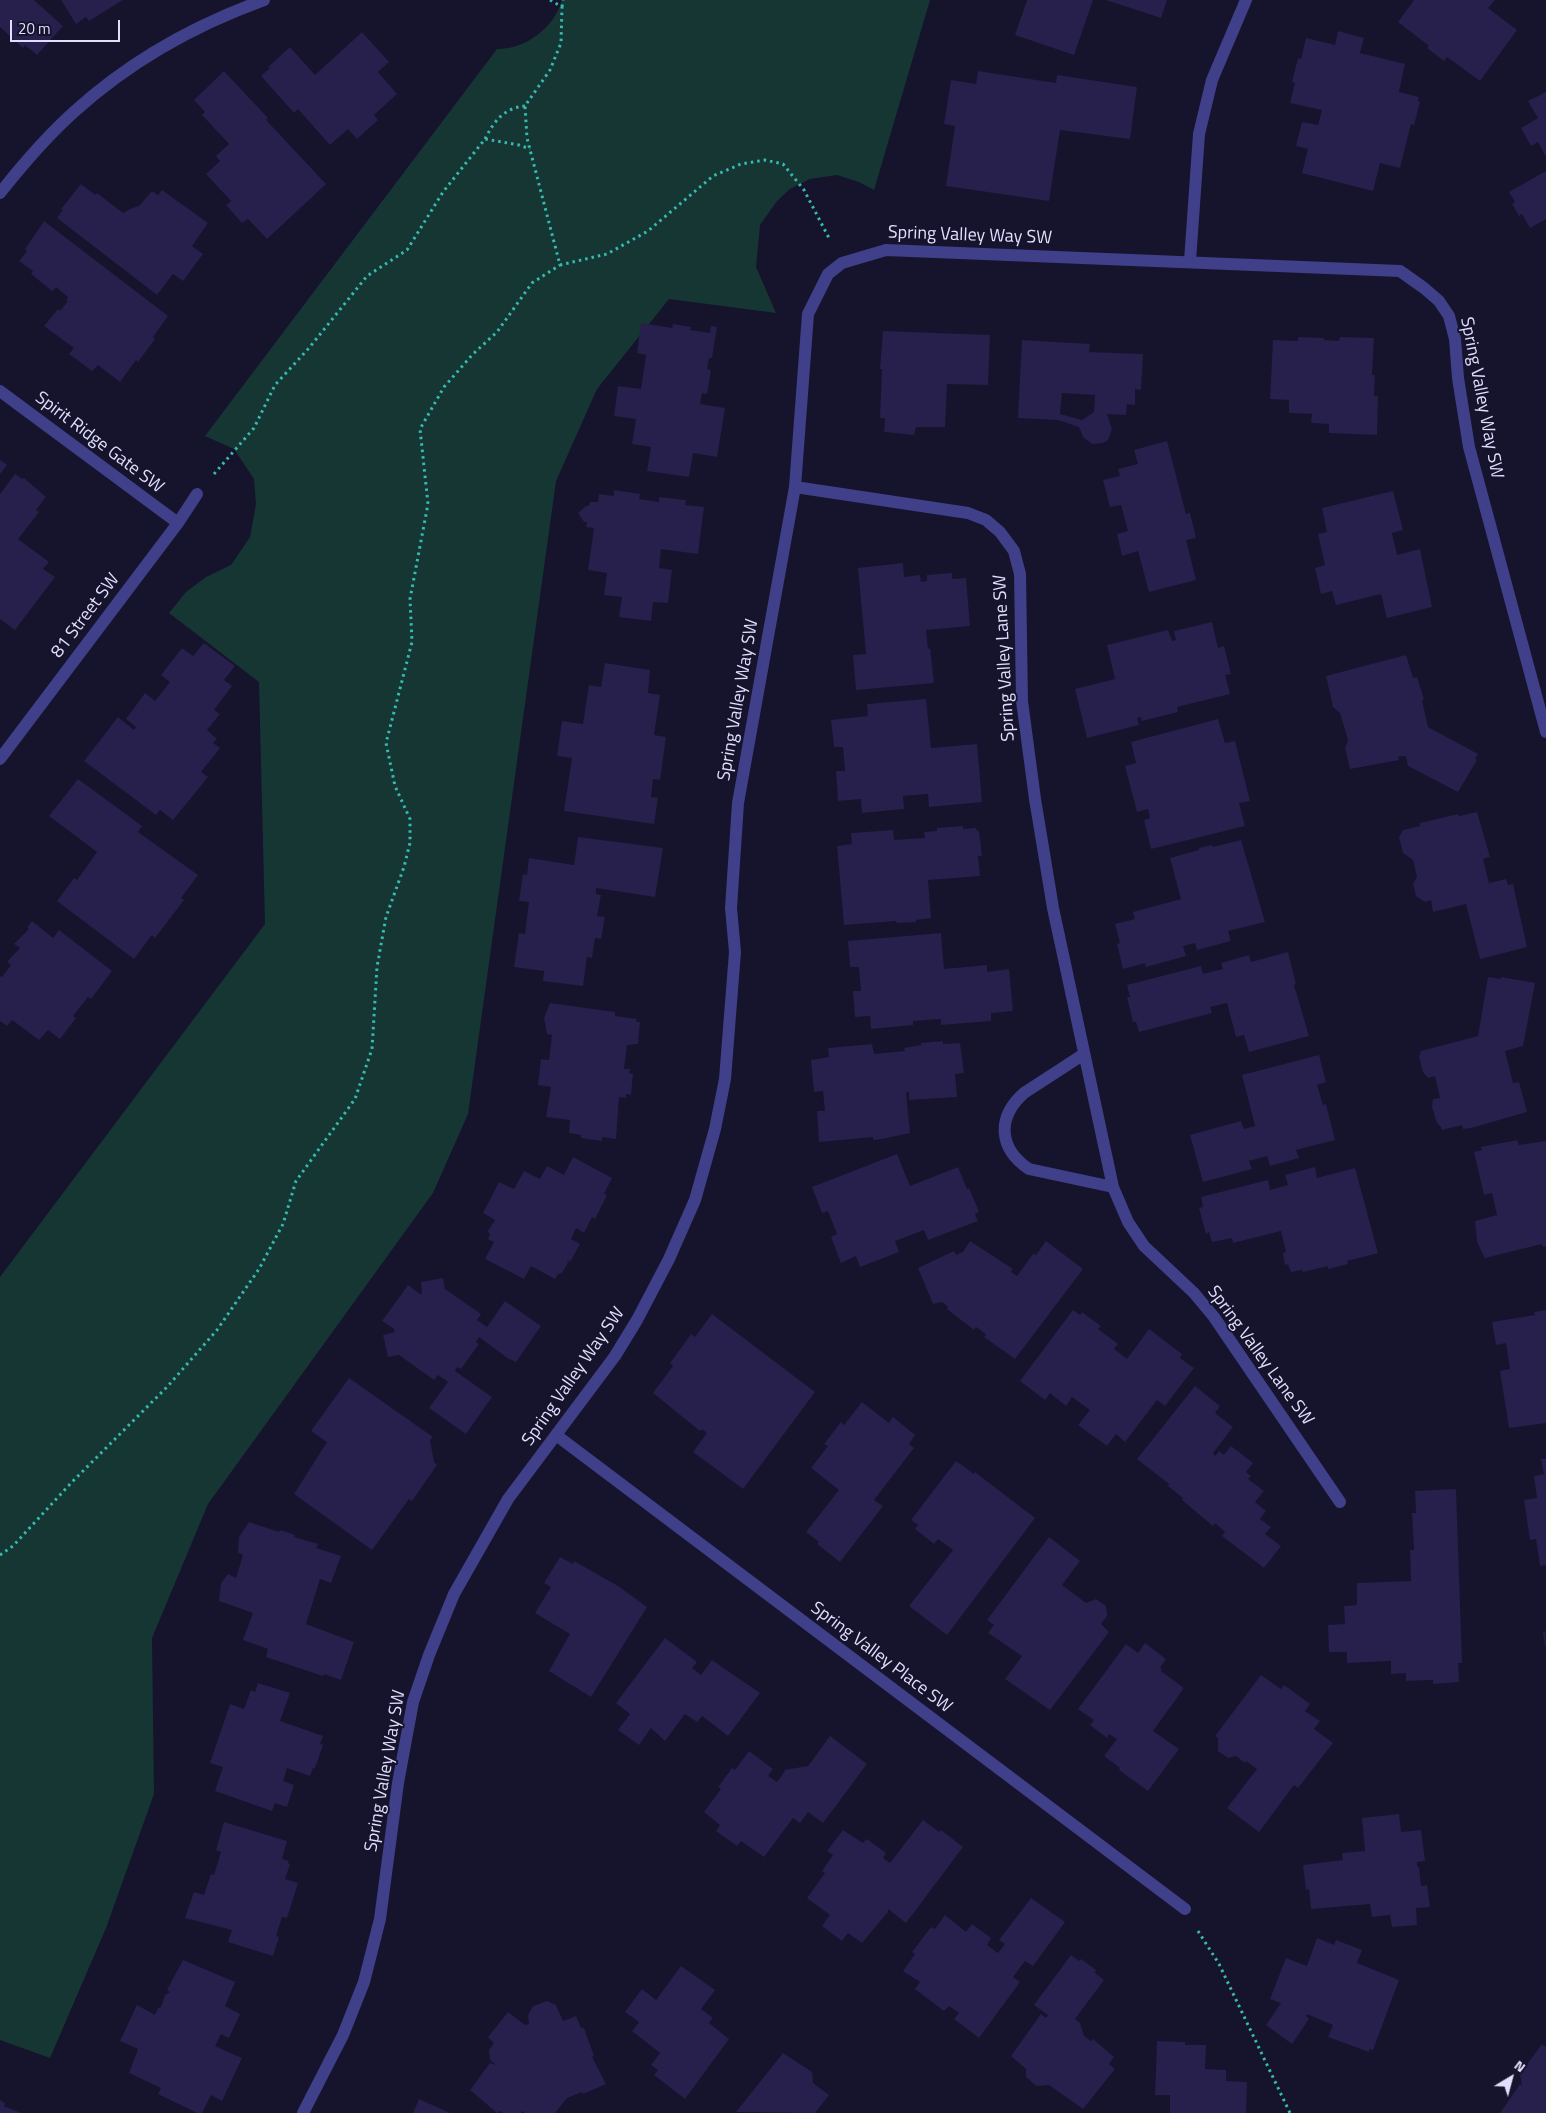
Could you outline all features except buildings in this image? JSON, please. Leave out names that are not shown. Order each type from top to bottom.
[{"type":"street","points":[[0,193],[57,128],[108,84],[142,60],[193,30],[264,0]]},
{"type":"street","points":[[1190,262],[1199,134],[1212,80],[1246,0]]},
{"type":"street","name":"Spring Valley Way SW","points":[[303,2113],[343,2035],[364,1982],[380,1919],[398,1783],[413,1702],[429,1655],[454,1594],[508,1499],[615,1356],[664,1268],[695,1200],[715,1129],[726,1079],[735,952],[731,908],[738,803],[795,487],[808,314],[828,274],[842,263],[886,250],[1400,271],[1439,301],[1448,316],[1455,339],[1458,378],[1469,447],[1546,732]]},
{"type":"street","name":"Spirit Ridge Gate SW","points":[[0,391],[178,523]]},
{"type":"street","name":"Spring Valley Lane SW","points":[[795,487],[968,513],[986,520],[1000,532],[1014,551],[1020,574],[1022,701],[1035,799],[1053,908],[1113,1187],[1128,1222],[1144,1246],[1194,1293],[1214,1317],[1340,1502]]},
{"type":"street","name":"81 Street SW","points":[[0,758],[178,523],[197,494]]},
{"type":"street","points":[[1084,1054],[1015,1101],[1008,1112],[1005,1136],[1009,1150],[1018,1161],[1029,1169],[1113,1187]]},
{"type":"street","name":"Spring Valley Place SW","points":[[556,1435],[1185,1909]]},
{"type":"path","points":[[550,0],[562,8]]},
{"type":"path","points":[[560,266],[530,149],[525,106],[550,70],[561,43],[564,0]]},
{"type":"path","points":[[197,494],[254,428],[275,385],[367,276],[407,250],[443,192],[485,138],[494,120],[515,107],[525,106]]},
{"type":"path","points":[[485,138],[530,149]]},
{"type":"path","points":[[0,1555],[13,1546],[167,1387],[217,1330],[259,1270],[283,1224],[296,1180],[355,1099],[372,1049],[376,967],[386,917],[404,867],[410,843],[410,818],[395,786],[386,743],[412,642],[410,599],[428,504],[420,429],[444,387],[473,354],[497,332],[532,283],[560,266],[607,254],[648,231],[713,176],[740,164],[765,160],[783,164],[804,190],[842,263]]},
{"type":"path","points":[[1185,1909],[1219,1964],[1290,2113]]},
{"type":"green space","points":[[562,0],[930,0],[874,190],[859,182],[837,175],[810,179],[790,189],[777,201],[760,225],[756,267],[776,313],[669,299],[597,389],[556,481],[468,1114],[433,1193],[208,1504],[152,1638],[154,1794],[106,1928],[50,2058],[0,2040],[0,1277],[265,924],[259,682],[169,613],[186,592],[206,577],[231,565],[250,537],[256,504],[254,479],[234,449],[205,436],[497,49],[518,45],[537,35],[553,19]]}]
